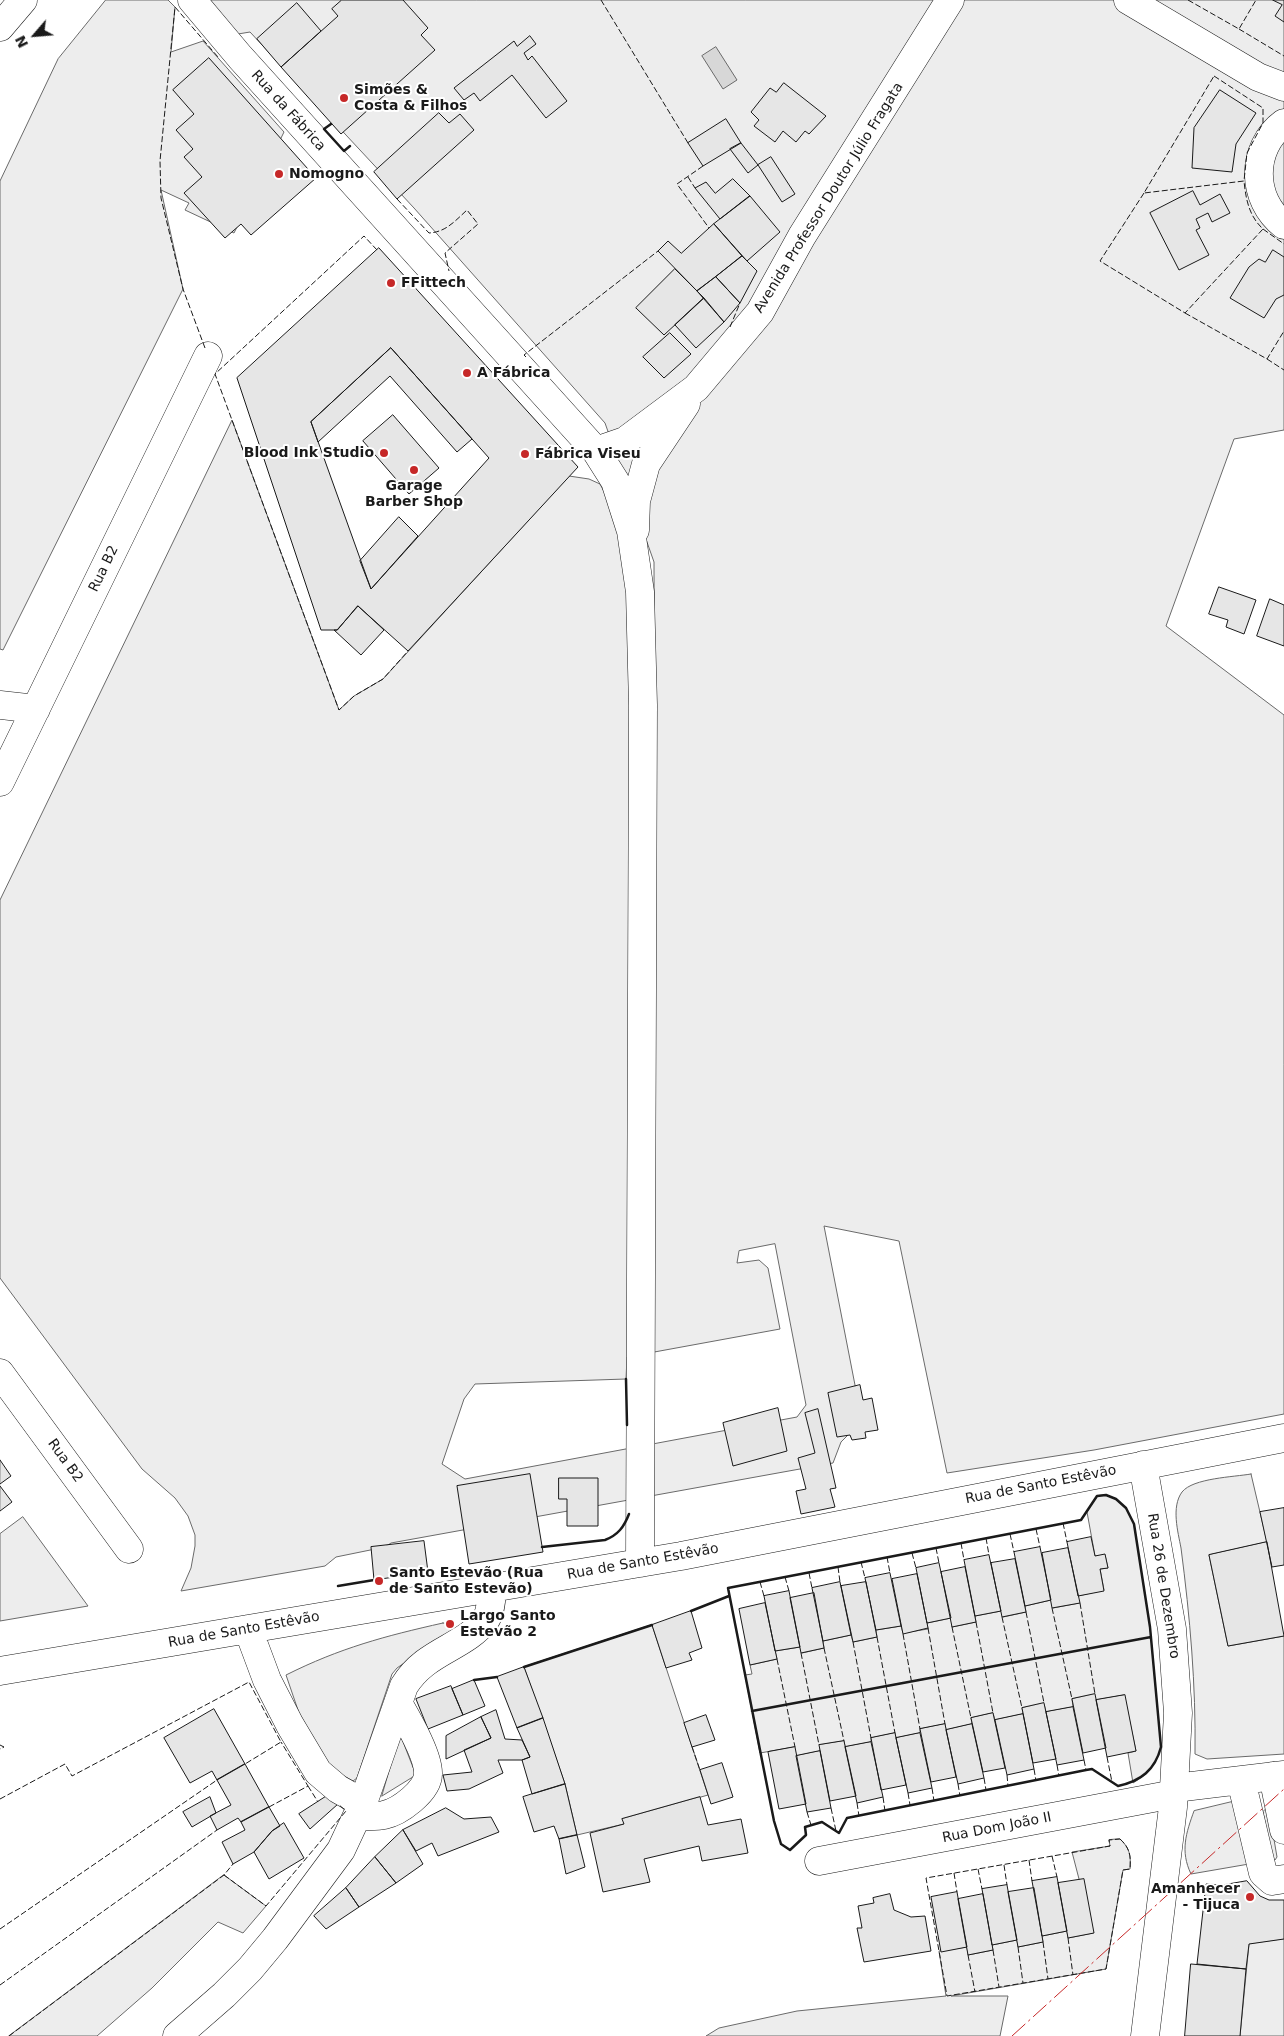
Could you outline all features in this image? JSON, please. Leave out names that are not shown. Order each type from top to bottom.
[{"type":"street","points":[[0,27],[23,0]]},
{"type":"street","name":"Rua da Fábrica","points":[[193,0],[253,72],[596,452],[615,481],[630,531],[640,592],[642,638],[640,1563]]},
{"type":"street","name":"Avenida Professor Doutor Júlio Fragata","points":[[634,550],[636,501],[646,464],[696,388],[760,312],[802,236],[950,0]]},
{"type":"street","points":[[1128,0],[1258,77],[1284,87]]},
{"type":"street","points":[[1258,77],[1275,103],[1281,125],[1260,159],[1257,176],[1264,202],[1275,218],[1284,225]]},
{"type":"street","name":"Rua B2","points":[[0,782],[208,356]]},
{"type":"street","name":"Avenida Professor Doutor Júlio Fragata","points":[[596,452],[625,441],[696,388]]},
{"type":"street","points":[[0,705],[36,709]]},
{"type":"street","name":"Rua B2","points":[[0,1373],[129,1549]]},
{"type":"street","name":"Rua de Santo Estêvão","points":[[0,1672],[640,1563],[1284,1438]]},
{"type":"street","name":"Rua 26 de Dezembro","points":[[1143,1465],[1172,1629],[1178,1713],[1175,1791],[1145,2036]]},
{"type":"street","points":[[177,2036],[224,1995],[274,1940],[341,1850],[360,1809],[404,1686],[413,1671],[443,1649],[467,1637],[488,1618],[493,1589]]},
{"type":"street","points":[[248,1629],[267,1680],[290,1725],[318,1772],[360,1809],[390,1813],[412,1798],[427,1781],[428,1767],[414,1732],[398,1703]]},
{"type":"street","points":[[1279,1776],[1284,1830]]},
{"type":"street","name":"Rua Dom João II","points":[[819,1861],[1175,1791],[1279,1776]]},
{"type":"street","points":[[1241,1780],[1263,1873],[1272,1881],[1284,1879]]},
{"type":"shaded area","points":[[106,0],[168,0],[175,7],[171,52],[203,41],[284,132],[234,233],[185,210],[189,203],[161,190],[183,289],[3,650],[0,649],[0,181],[58,59]]},
{"type":"shaded area","points":[[208,0],[1284,0],[1284,430],[1234,439],[1166,626],[1284,715],[1284,1414],[1094,1450],[947,1473],[899,1241],[824,1226],[862,1421],[841,1442],[833,1463],[391,1543],[385,1547],[336,1557],[325,1566],[181,1591],[191,1568],[195,1546],[195,1535],[188,1516],[175,1498],[142,1469],[0,1278],[0,900],[232,420],[339,710],[354,696],[383,679],[569,476],[589,479],[600,484],[610,503],[628,567],[655,940],[654,562],[605,423],[414,208],[250,32],[238,34]],"holes":[[[775,1244],[806,1405],[797,1417],[465,1479],[442,1464],[464,1399],[475,1384],[626,1379],[627,1357],[780,1329],[768,1268],[759,1260],[737,1263],[739,1251]]]},
{"type":"shaded area","points":[[716,47],[737,80],[723,89],[702,56]]},
{"type":"shaded area","points":[[1251,1474],[1267,1542],[1209,1555],[1228,1646],[1284,1636],[1284,1754],[1207,1759],[1195,1754],[1192,1651],[1181,1548],[1176,1520],[1177,1505],[1182,1492],[1187,1487],[1204,1481]]},
{"type":"shaded area","points":[[1106,1495],[1116,1499],[1126,1508],[1134,1524],[1150,1627],[1161,1747],[1154,1764],[1143,1776],[1133,1783],[1128,1753],[1136,1751],[1124,1695],[1096,1700],[1094,1695],[1072,1699],[1073,1707],[1046,1712],[1044,1704],[1022,1708],[1023,1714],[995,1720],[993,1713],[971,1718],[972,1724],[946,1730],[945,1724],[920,1729],[920,1733],[896,1738],[895,1733],[871,1738],[871,1742],[845,1747],[844,1741],[820,1745],[820,1751],[796,1756],[794,1747],[760,1753],[745,1675],[752,1674],[750,1665],[777,1659],[775,1651],[800,1647],[802,1653],[824,1648],[823,1641],[851,1635],[853,1642],[877,1637],[876,1630],[901,1626],[903,1633],[928,1629],[927,1623],[951,1618],[952,1627],[976,1622],[975,1616],[1001,1611],[1003,1617],[1026,1612],[1025,1606],[1051,1600],[1053,1608],[1079,1603],[1078,1596],[1104,1590],[1100,1569],[1108,1568],[1105,1555],[1095,1556],[1087,1512],[1097,1496]]},
{"type":"shaded area","points":[[23,1517],[88,1606],[0,1621],[0,1534]]},
{"type":"shaded area","points":[[443,1623],[451,1625],[452,1630],[397,1668],[392,1674],[357,1778],[353,1781],[330,1768],[299,1713],[286,1675],[344,1650]]},
{"type":"shaded area","points":[[652,1625],[708,1795],[623,1819],[624,1824],[577,1835],[565,1784],[524,1667]]},
{"type":"shaded area","points":[[400,1734],[416,1775],[382,1796]]},
{"type":"shaded area","points":[[1236,1801],[1249,1864],[1191,1874],[1186,1858],[1185,1842],[1194,1811]]},
{"type":"shaded area","points":[[1266,1809],[1269,1810],[1277,1857],[1275,1860],[1272,1858],[1263,1812]]},
{"type":"shaded area","points":[[1120,1839],[1129,1852],[1130,1869],[1123,1870],[1106,1969],[951,1996],[1008,1996],[1000,2036],[706,2036],[719,2028],[797,2011],[946,1996],[939,1951],[967,1947],[968,1955],[993,1950],[992,1945],[1017,1940],[1018,1947],[1043,1942],[1042,1936],[1067,1931],[1068,1938],[1093,1933],[1072,1852],[1110,1846],[1109,1840]]},
{"type":"shaded area","points":[[224,1875],[266,1906],[243,1933],[218,1922],[152,1988],[97,2036],[9,2036]]},
{"type":"shaded area","points":[[1284,1939],[1284,2036],[1240,2036],[1249,1944]]},
{"type":"building","points":[[342,0],[403,0],[428,28],[421,35],[435,50],[341,134],[281,67],[338,16],[332,9]]},
{"type":"building","points":[[1273,0],[1284,0],[1284,22],[1275,16],[1282,5]]},
{"type":"building","points":[[297,3],[321,31],[281,67],[257,39]]},
{"type":"building","points":[[530,36],[536,44],[524,53],[528,60],[532,56],[567,101],[546,118],[512,75],[480,101],[474,93],[464,100],[454,88],[514,41],[517,46]]},
{"type":"building","points":[[209,58],[316,178],[251,235],[241,224],[225,238],[184,193],[202,177],[184,157],[193,149],[176,130],[194,114],[173,90]]},
{"type":"building","points":[[784,83],[826,116],[809,134],[805,131],[796,142],[783,131],[775,142],[754,126],[759,120],[751,112],[770,88],[776,92]]},
{"type":"building","points":[[1220,90],[1256,113],[1236,144],[1232,172],[1192,168],[1194,128]]},
{"type":"building","points":[[439,113],[449,123],[460,114],[474,130],[397,199],[374,172]]},
{"type":"building","points":[[726,119],[741,143],[703,166],[688,143]]},
{"type":"building","points":[[741,143],[758,165],[748,173],[730,149]]},
{"type":"building","points":[[771,157],[795,194],[782,202],[758,165]]},
{"type":"building","points":[[733,179],[750,196],[720,219],[695,188],[706,182],[715,193]]},
{"type":"building","points":[[1193,191],[1200,205],[1220,194],[1230,213],[1212,222],[1208,213],[1196,219],[1200,228],[1196,230],[1209,255],[1179,270],[1150,213]]},
{"type":"building","points":[[750,196],[780,232],[747,261],[714,224]]},
{"type":"building","points":[[714,224],[742,256],[697,291],[658,251],[668,241],[681,253]]},
{"type":"building","name":"Fábrica Viseu","points":[[379,248],[578,467],[408,651],[358,606],[337,630],[321,630],[237,378]],"holes":[[[391,348],[489,458],[371,589],[311,422]]]},
{"type":"building","points":[[1273,250],[1284,257],[1284,295],[1276,299],[1264,318],[1230,298],[1249,267],[1259,259],[1265,262]]},
{"type":"building","points":[[742,256],[757,271],[740,303],[716,277]]},
{"type":"building","points":[[675,269],[704,298],[664,335],[636,308]]},
{"type":"building","points":[[716,277],[740,303],[724,322],[697,291]]},
{"type":"building","points":[[704,298],[724,322],[696,348],[675,325]]},
{"type":"building","points":[[670,333],[691,354],[664,378],[643,357]]},
{"type":"building","points":[[391,348],[472,439],[457,452],[390,376],[318,442],[311,422]]},
{"type":"building","points":[[393,415],[439,468],[409,494],[363,441]]},
{"type":"building","points":[[399,517],[418,536],[371,589],[360,561]]},
{"type":"building","points":[[1219,587],[1256,600],[1244,634],[1226,627],[1228,620],[1209,614]]},
{"type":"building","points":[[1270,599],[1284,605],[1284,646],[1257,636]]},
{"type":"building","points":[[358,606],[384,630],[361,655],[334,630],[337,630]]},
{"type":"building","points":[[860,1385],[863,1400],[872,1398],[878,1430],[865,1432],[866,1438],[852,1440],[850,1435],[837,1437],[828,1393]]},
{"type":"building","points":[[778,1408],[787,1451],[733,1466],[723,1423]]},
{"type":"building","points":[[818,1409],[836,1488],[830,1489],[835,1507],[801,1514],[796,1491],[806,1489],[798,1458],[815,1453],[805,1413]]},
{"type":"building","points":[[0,1460],[11,1476],[0,1484]]},
{"type":"building","points":[[530,1474],[543,1552],[469,1564],[457,1486]]},
{"type":"building","points":[[559,1478],[598,1478],[598,1526],[567,1526],[567,1499],[559,1499]]},
{"type":"building","points":[[0,1486],[12,1502],[0,1511]]},
{"type":"building","points":[[1284,1508],[1284,1565],[1272,1567],[1260,1512]]},
{"type":"building","points":[[1091,1537],[1095,1556],[1105,1554],[1108,1568],[1100,1569],[1104,1591],[1078,1596],[1067,1542]]},
{"type":"building","points":[[424,1541],[428,1572],[374,1580],[371,1547]]},
{"type":"building","points":[[1267,1542],[1284,1636],[1228,1646],[1209,1555]]},
{"type":"building","points":[[1040,1547],[1051,1600],[1025,1606],[1014,1552]]},
{"type":"building","points":[[1068,1548],[1080,1603],[1052,1608],[1042,1553]]},
{"type":"building","points":[[989,1555],[1001,1611],[975,1616],[964,1560]]},
{"type":"building","points":[[1015,1559],[1026,1612],[1002,1617],[991,1563]]},
{"type":"building","points":[[939,1563],[951,1618],[927,1623],[916,1568]]},
{"type":"building","points":[[965,1567],[976,1622],[952,1627],[941,1572]]},
{"type":"building","points":[[890,1573],[901,1626],[876,1630],[865,1578]]},
{"type":"building","points":[[917,1574],[928,1628],[903,1634],[892,1579]]},
{"type":"building","points":[[840,1582],[851,1635],[823,1641],[812,1588]]},
{"type":"building","points":[[866,1582],[877,1637],[853,1642],[841,1586]]},
{"type":"building","points":[[789,1591],[800,1647],[775,1651],[764,1596]]},
{"type":"building","points":[[814,1593],[824,1648],[801,1653],[790,1598]]},
{"type":"building","points":[[765,1603],[777,1659],[750,1665],[739,1609]]},
{"type":"building","points":[[691,1611],[702,1648],[689,1653],[692,1660],[666,1668],[652,1625]]},
{"type":"building","points":[[524,1667],[543,1718],[517,1728],[497,1677]]},
{"type":"building","points":[[474,1680],[485,1706],[463,1715],[452,1689]]},
{"type":"building","points":[[451,1686],[463,1715],[428,1729],[416,1699]]},
{"type":"building","points":[[1095,1694],[1106,1748],[1083,1753],[1072,1699]]},
{"type":"building","points":[[1125,1695],[1136,1751],[1107,1757],[1096,1700]]},
{"type":"building","points":[[1044,1703],[1056,1759],[1033,1763],[1022,1708]]},
{"type":"building","points":[[1073,1707],[1084,1760],[1057,1765],[1046,1712]]},
{"type":"building","points":[[214,1709],[245,1764],[217,1780],[212,1771],[190,1783],[164,1738]]},
{"type":"building","points":[[496,1710],[505,1739],[522,1740],[530,1757],[522,1760],[498,1760],[503,1773],[469,1789],[447,1791],[443,1775],[472,1772],[464,1750],[491,1738],[481,1717]]},
{"type":"building","points":[[993,1713],[1005,1768],[983,1772],[971,1718]]},
{"type":"building","points":[[1023,1714],[1034,1769],[1007,1775],[995,1720]]},
{"type":"building","points":[[706,1715],[715,1740],[692,1747],[684,1723]]},
{"type":"building","points":[[481,1717],[491,1738],[446,1759],[446,1736]]},
{"type":"building","points":[[543,1718],[565,1784],[532,1794],[522,1760],[530,1757],[517,1728]]},
{"type":"building","points":[[945,1724],[956,1777],[931,1782],[920,1729]]},
{"type":"building","points":[[972,1724],[984,1778],[958,1784],[946,1730]]},
{"type":"building","points":[[895,1733],[906,1785],[881,1790],[871,1738]]},
{"type":"building","points":[[920,1733],[932,1788],[908,1793],[896,1738]]},
{"type":"building","points":[[844,1741],[856,1796],[830,1801],[819,1745]]},
{"type":"building","points":[[871,1742],[883,1797],[857,1803],[845,1747]]},
{"type":"building","points":[[795,1747],[806,1804],[779,1809],[768,1752]]},
{"type":"building","points":[[820,1751],[831,1808],[807,1812],[796,1756]]},
{"type":"building","points":[[722,1763],[733,1797],[711,1804],[700,1770]]},
{"type":"building","points":[[245,1764],[269,1807],[241,1822],[238,1818],[217,1830],[210,1816],[231,1805],[217,1780]]},
{"type":"building","points":[[565,1784],[577,1835],[559,1839],[554,1826],[534,1832],[523,1797]]},
{"type":"building","points":[[330,1794],[338,1804],[310,1829],[299,1814]]},
{"type":"building","points":[[210,1797],[216,1813],[192,1827],[183,1812]]},
{"type":"building","points":[[700,1797],[708,1825],[741,1819],[748,1853],[702,1861],[699,1846],[644,1859],[650,1882],[603,1892],[590,1833],[624,1824],[622,1819]]},
{"type":"building","points":[[269,1807],[280,1826],[272,1831],[254,1852],[233,1864],[222,1842],[245,1830],[241,1822]]},
{"type":"building","points":[[446,1808],[464,1819],[491,1817],[499,1832],[438,1856],[432,1843],[416,1851],[403,1830]]},
{"type":"building","points":[[284,1823],[304,1858],[269,1879],[254,1852],[272,1831]]},
{"type":"building","points":[[403,1830],[423,1864],[396,1883],[375,1857]]},
{"type":"building","points":[[577,1835],[585,1867],[566,1874],[559,1839]]},
{"type":"building","points":[[375,1857],[396,1883],[359,1907],[346,1888]]},
{"type":"building","points":[[1057,1877],[1067,1931],[1042,1936],[1032,1881]]},
{"type":"building","points":[[1084,1879],[1094,1933],[1068,1938],[1058,1883]]},
{"type":"building","points":[[1247,1881],[1260,1896],[1269,1900],[1284,1900],[1284,1939],[1249,1944],[1246,1969],[1197,1964],[1206,1884],[1222,1885]]},
{"type":"building","points":[[1007,1885],[1017,1940],[992,1945],[982,1889]]},
{"type":"building","points":[[346,1888],[359,1907],[326,1929],[314,1916]]},
{"type":"building","points":[[1034,1888],[1043,1942],[1018,1947],[1008,1892]]},
{"type":"building","points":[[957,1892],[967,1947],[941,1952],[931,1897]]},
{"type":"building","points":[[890,1894],[894,1910],[911,1917],[925,1916],[931,1951],[864,1962],[857,1928],[862,1928],[858,1906],[874,1903],[873,1898]]},
{"type":"building","points":[[983,1894],[993,1950],[968,1955],[958,1899]]},
{"type":"building","points":[[1191,1964],[1246,1969],[1240,2036],[1185,2036]]},
{"type":"fence","points":[[601,0],[688,143]]},
{"type":"fence","points":[[1188,0],[1239,29],[1256,0]]},
{"type":"fence","points":[[205,348],[183,289],[161,198],[160,161],[175,7],[218,57]]},
{"type":"fence","points":[[1239,29],[1284,56]]},
{"type":"fence","points":[[1214,76],[1263,108],[1263,123],[1247,153],[1244,181],[1144,193],[1214,76]]},
{"type":"fence","points":[[703,166],[677,184],[709,228]]},
{"type":"fence","points":[[688,177],[695,188]]},
{"type":"fence","points":[[1144,193],[1100,261],[1185,313],[1263,229],[1254,219],[1249,207],[1244,181]]},
{"type":"fence","points":[[397,199],[429,233],[445,228],[467,210],[478,224],[445,253],[449,271]]},
{"type":"fence","points":[[1263,229],[1284,244]]},
{"type":"fence","points":[[377,250],[364,236],[215,374],[339,710],[354,696],[383,679],[408,651]]},
{"type":"fence","points":[[526,357],[524,355],[658,251]]},
{"type":"fence","points":[[730,327],[740,303]]},
{"type":"fence","points":[[1185,313],[1267,359],[1284,331]]},
{"type":"fence","points":[[1267,359],[1284,370]]},
{"type":"fence","points":[[1063,1523],[1067,1542]]},
{"type":"fence","points":[[1036,1529],[1040,1547]]},
{"type":"fence","points":[[1010,1534],[1014,1552]]},
{"type":"fence","points":[[986,1538],[989,1555]]},
{"type":"fence","points":[[961,1543],[964,1560]]},
{"type":"fence","points":[[936,1548],[939,1563]]},
{"type":"fence","points":[[912,1553],[916,1568]]},
{"type":"fence","points":[[887,1557],[890,1573]]},
{"type":"fence","points":[[861,1562],[865,1578]]},
{"type":"fence","points":[[838,1567],[840,1582]]},
{"type":"fence","points":[[809,1573],[812,1588]]},
{"type":"fence","points":[[785,1577],[789,1591]]},
{"type":"fence","points":[[760,1582],[764,1596]]},
{"type":"fence","points":[[1080,1603],[1095,1694]]},
{"type":"fence","points":[[1052,1608],[1072,1699]]},
{"type":"fence","points":[[1026,1612],[1044,1703]]},
{"type":"fence","points":[[1002,1617],[1022,1708]]},
{"type":"fence","points":[[976,1622],[993,1713]]},
{"type":"fence","points":[[952,1627],[971,1718]]},
{"type":"fence","points":[[928,1628],[945,1724]]},
{"type":"fence","points":[[903,1634],[920,1729]]},
{"type":"fence","points":[[877,1637],[895,1733]]},
{"type":"fence","points":[[853,1642],[871,1738]]},
{"type":"fence","points":[[824,1648],[844,1741]]},
{"type":"fence","points":[[801,1653],[819,1745]]},
{"type":"fence","points":[[777,1659],[795,1747]]},
{"type":"fence","points":[[0,1799],[65,1764],[72,1776],[249,1682],[281,1742],[245,1764]]},
{"type":"fence","points":[[269,1807],[308,1786],[281,1742]]},
{"type":"fence","points":[[0,1745],[4,1747],[0,1749]]},
{"type":"fence","points":[[692,1747],[700,1770]]},
{"type":"fence","points":[[1107,1757],[1112,1782]]},
{"type":"fence","points":[[1084,1760],[1086,1770]]},
{"type":"fence","points":[[1057,1765],[1059,1776]]},
{"type":"fence","points":[[1034,1769],[1036,1781]]},
{"type":"fence","points":[[1007,1775],[1008,1786]]},
{"type":"fence","points":[[984,1778],[986,1790]]},
{"type":"fence","points":[[0,1929],[217,1780]]},
{"type":"fence","points":[[958,1784],[960,1796]]},
{"type":"fence","points":[[308,1786],[318,1802]]},
{"type":"fence","points":[[932,1788],[934,1801]]},
{"type":"fence","points":[[908,1793],[910,1805]]},
{"type":"fence","points":[[883,1797],[885,1811]]},
{"type":"fence","points":[[857,1803],[859,1816]]},
{"type":"fence","points":[[224,1875],[266,1906],[346,1811],[338,1804]]},
{"type":"fence","points":[[831,1808],[836,1831]]},
{"type":"fence","points":[[807,1812],[811,1825]]},
{"type":"fence","points":[[0,1985],[217,1830]]},
{"type":"fence","points":[[1120,1839],[1129,1852],[1130,1869],[1123,1870],[1106,1969],[947,1996],[926,1878],[1110,1846],[1109,1840],[1120,1839]]},
{"type":"fence","points":[[1052,1856],[1057,1877]]},
{"type":"fence","points":[[1029,1860],[1032,1881]]},
{"type":"fence","points":[[9,2036],[224,1875],[233,1864]]},
{"type":"fence","points":[[1004,1865],[1007,1885]]},
{"type":"fence","points":[[978,1869],[982,1889]]},
{"type":"fence","points":[[954,1873],[957,1892]]},
{"type":"fence","points":[[1068,1938],[1073,1975]]},
{"type":"fence","points":[[1043,1942],[1048,1979]]},
{"type":"fence","points":[[1018,1947],[1023,1983]]},
{"type":"fence","points":[[993,1950],[999,1987]]},
{"type":"fence","points":[[968,1955],[975,1992]]},
{"type":"wall","points":[[331,124],[324,129],[344,151],[350,146]]},
{"type":"wall","points":[[626,1379],[627,1425]]},
{"type":"wall","points":[[1106,1495],[1116,1499],[1126,1508],[1134,1524],[1150,1627],[1161,1747],[1151,1768],[1140,1778],[1118,1786],[1092,1769],[847,1818],[839,1833],[822,1822],[805,1827],[806,1835],[790,1850],[781,1844],[774,1821],[728,1588],[1081,1520],[1097,1496],[1106,1495]]},
{"type":"wall","points":[[542,1547],[605,1540],[614,1536],[620,1530],[629,1514]]},
{"type":"wall","points":[[338,1586],[374,1580]]},
{"type":"wall","points":[[691,1611],[729,1596]]},
{"type":"wall","points":[[524,1667],[652,1625]]},
{"type":"wall","points":[[752,1711],[1151,1637]]},
{"type":"wall","points":[[474,1680],[497,1677]]},
{"type":"power","points":[[1012,2036],[1284,1789]]},
{"type":"place","name":"Simões & Costa & Filhos","points":[[344,98]]},
{"type":"place","name":"Nomogno","points":[[279,174]]},
{"type":"place","name":"FFittech","points":[[391,283]]},
{"type":"place","name":"A Fábrica","points":[[467,373]]},
{"type":"place","name":"Blood Ink Studio","points":[[384,453]]},
{"type":"place","name":"Fábrica Viseu","points":[[525,454]]},
{"type":"place","name":"Garage Barber Shop","points":[[414,470]]},
{"type":"place","name":"Santo Estevão (Rua de Santo Estevão)","points":[[379,1581]]},
{"type":"place","name":"Largo Santo Estevão 2","points":[[450,1624]]},
{"type":"place","name":"Amanhecer - Tijuca","points":[[1250,1897]]}]
